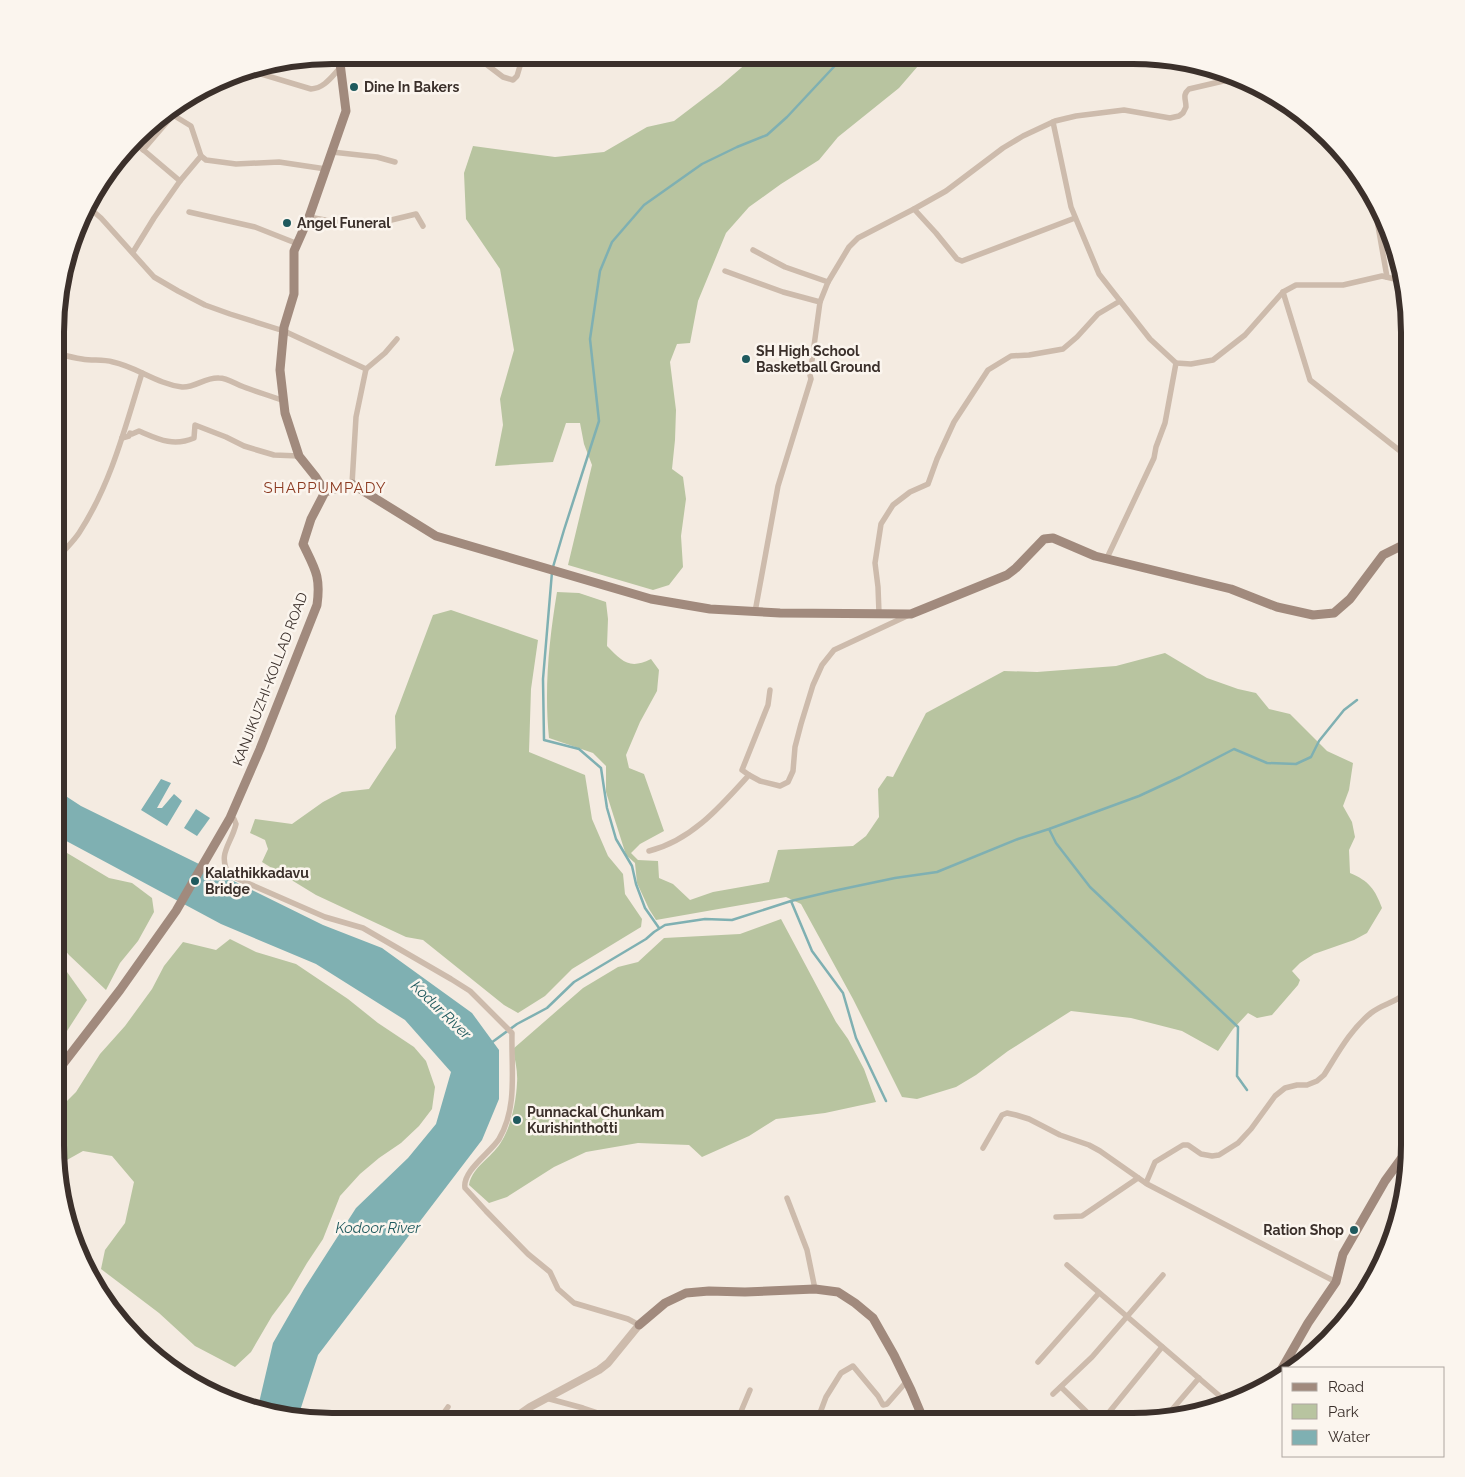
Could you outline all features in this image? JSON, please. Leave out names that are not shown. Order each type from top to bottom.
[{"type":"main road","points":[[340,64],[346,111],[309,217],[294,251],[294,294],[284,331],[280,370],[285,413],[299,456],[325,492],[352,484],[436,536],[651,599],[710,608],[756,612],[912,614],[1007,575],[1044,539],[1052,538],[1095,556],[1231,589],[1277,607],[1313,615],[1334,613],[1350,599],[1383,555],[1401,546]]},
{"type":"main road","name":"KANJIKUZHI-KOLLAD ROAD","points":[[64,1064],[120,990],[176,911],[230,818],[260,749],[316,605],[319,590],[318,575],[303,544],[311,519],[325,492]]},
{"type":"main road","points":[[1283,1367],[1308,1323],[1336,1282],[1343,1254],[1385,1181],[1401,1159]]},
{"type":"main road","points":[[640,1325],[665,1303],[686,1293],[815,1289],[838,1292],[856,1303],[874,1318],[907,1381],[921,1413]]},
{"type":"street","points":[[486,64],[503,77],[513,80],[517,76],[521,64]]},
{"type":"street","points":[[260,74],[311,89],[328,82],[341,67]]},
{"type":"street","points":[[756,612],[778,486],[811,380],[810,375],[820,302],[828,282],[853,242],[946,190],[972,173],[1003,148],[1023,136],[1053,122],[1076,116],[1124,110],[1164,118],[1179,116],[1186,107],[1184,97],[1189,89],[1226,80]]},
{"type":"street","points":[[174,115],[191,126],[201,156],[204,159],[218,163],[236,164],[280,162],[326,169]]},
{"type":"street","points":[[143,150],[172,117]]},
{"type":"street","points":[[1053,122],[1071,207],[1099,274],[1150,338],[1176,364],[1191,364],[1213,360],[1245,335],[1283,292],[1296,285],[1343,285],[1379,277],[1396,279]]},
{"type":"street","points":[[138,146],[180,181]]},
{"type":"street","points":[[332,152],[377,157],[395,162]]},
{"type":"street","points":[[133,252],[180,181],[201,156]]},
{"type":"street","points":[[914,209],[958,259],[962,261],[1075,218]]},
{"type":"street","points":[[92,211],[133,252],[154,277],[178,291],[205,305],[284,331],[366,369]]},
{"type":"street","points":[[189,212],[255,227],[298,244]]},
{"type":"street","points":[[309,217],[346,224],[374,224],[416,214],[423,226]]},
{"type":"street","points":[[1377,220],[1387,277]]},
{"type":"street","points":[[753,250],[785,267],[828,282]]},
{"type":"street","points":[[725,270],[783,292],[820,302]]},
{"type":"street","points":[[1283,292],[1310,380],[1401,452]]},
{"type":"street","points":[[878,613],[878,587],[875,563],[880,524],[893,505],[910,492],[928,484],[954,422],[988,370],[1011,356],[1063,349],[1098,314],[1120,301]]},
{"type":"street","points":[[352,484],[356,417],[366,369],[385,354],[397,339]]},
{"type":"street","points":[[64,355],[82,359],[114,362],[158,380],[183,387],[196,385],[208,379],[227,379],[243,387],[284,401]]},
{"type":"street","points":[[1107,558],[1154,458],[1165,423],[1176,364]]},
{"type":"street","points":[[64,551],[93,510],[106,482],[142,373]]},
{"type":"street","points":[[122,438],[138,431],[158,440],[183,442],[194,438],[195,425],[257,450],[274,455],[299,456]]},
{"type":"street","points":[[770,690],[766,712],[742,770],[760,781],[780,786],[788,782],[793,771],[795,748],[813,685],[822,666],[834,650],[912,614]]},
{"type":"street","points":[[648,851],[657,849],[680,838],[711,816],[749,775]]},
{"type":"street","points":[[230,818],[234,819],[236,824],[234,834],[224,855],[224,866],[228,874],[325,916],[363,928],[470,991],[512,1033],[514,1083],[508,1118],[498,1141],[466,1178],[465,1188],[516,1242],[550,1272],[558,1289],[574,1303],[628,1319],[640,1325],[599,1370],[521,1413]]},
{"type":"street","points":[[1146,1183],[1155,1162],[1183,1145],[1188,1145],[1201,1154],[1212,1156],[1219,1155],[1238,1144],[1275,1096],[1285,1088],[1307,1085],[1317,1081],[1324,1075],[1359,1024],[1381,1006],[1401,997]]},
{"type":"street","points":[[983,1148],[1002,1114],[1007,1113],[1029,1119],[1060,1135],[1089,1145],[1146,1183],[1336,1282]]},
{"type":"street","points":[[1056,1217],[1082,1216],[1138,1178]]},
{"type":"street","points":[[787,1198],[808,1250],[815,1289]]},
{"type":"street","points":[[1067,1265],[1222,1398]]},
{"type":"street","points":[[1053,1394],[1092,1357],[1126,1316],[1164,1275]]},
{"type":"street","points":[[1038,1362],[1099,1293]]},
{"type":"street","points":[[1108,1413],[1162,1347]]},
{"type":"street","points":[[820,1413],[826,1397],[841,1373],[853,1366],[878,1396],[883,1405],[887,1404],[907,1381]]},
{"type":"street","points":[[1171,1411],[1199,1378]]},
{"type":"street","points":[[1061,1387],[1088,1413]]},
{"type":"street","points":[[740,1413],[750,1390]]},
{"type":"street","points":[[546,1398],[598,1413]]},
{"type":"street","points":[[445,1413],[448,1407]]},
{"type":"green space","points":[[746,64],[936,64],[918,66],[899,88],[838,137],[819,160],[749,207],[726,233],[698,301],[690,343],[677,344],[670,362],[676,410],[672,469],[683,477],[686,499],[681,536],[683,567],[669,585],[653,590],[568,565],[592,465],[584,444],[580,423],[566,423],[553,462],[495,466],[503,425],[500,399],[514,350],[500,269],[466,219],[464,173],[473,146],[555,157],[604,152],[647,127],[674,121]]},
{"type":"green space","points":[[557,592],[579,593],[606,602],[608,619],[607,646],[622,660],[631,664],[651,659],[659,670],[657,691],[640,722],[626,755],[629,768],[644,774],[664,831],[640,844],[631,853],[638,860],[658,861],[659,878],[673,884],[690,900],[713,892],[769,882],[778,850],[853,846],[866,836],[879,817],[878,789],[887,776],[893,777],[926,713],[1004,671],[1037,672],[1116,666],[1165,653],[1207,678],[1256,693],[1269,709],[1290,714],[1327,751],[1353,763],[1349,790],[1343,806],[1352,822],[1355,837],[1349,850],[1350,873],[1362,879],[1370,886],[1382,908],[1367,933],[1354,940],[1314,954],[1300,963],[1292,971],[1300,980],[1298,985],[1272,1015],[1257,1018],[1248,1013],[1233,1029],[1218,1051],[1182,1031],[1131,1018],[1071,1011],[956,1087],[917,1099],[902,1097],[853,999],[801,904],[786,897],[656,920],[637,883],[635,863],[626,855],[606,792],[606,766],[593,753],[549,738],[548,665]]},
{"type":"green space","points":[[451,610],[538,640],[531,689],[529,752],[585,775],[592,819],[608,856],[623,874],[625,894],[642,919],[641,927],[572,969],[545,996],[518,1013],[504,1005],[423,940],[406,937],[316,895],[262,862],[268,849],[265,840],[250,833],[255,819],[292,824],[323,802],[342,792],[369,789],[396,748],[395,716],[433,615]]},
{"type":"green space","points":[[64,851],[109,878],[132,883],[152,898],[154,912],[138,941],[120,963],[106,990],[64,949]]},
{"type":"green space","points":[[781,919],[836,1022],[848,1039],[864,1069],[876,1102],[825,1113],[776,1119],[749,1136],[702,1157],[689,1145],[638,1143],[586,1152],[554,1167],[507,1197],[489,1203],[469,1185],[473,1174],[501,1142],[509,1127],[517,1079],[513,1049],[583,988],[618,967],[638,962],[664,938],[740,934]]},
{"type":"green space","points":[[230,939],[256,952],[296,964],[414,1047],[426,1061],[435,1087],[432,1109],[419,1126],[401,1143],[360,1174],[340,1196],[323,1239],[290,1292],[272,1316],[251,1352],[235,1367],[195,1346],[159,1313],[101,1269],[105,1250],[125,1223],[134,1182],[112,1156],[83,1151],[64,1162],[64,1104],[76,1092],[100,1054],[125,1026],[152,989],[164,966],[183,942],[216,950]]},
{"type":"green space","points":[[64,968],[87,1000],[64,1036]]},
{"type":"water","points":[[161,779],[171,783],[157,808],[162,808],[174,794],[182,801],[167,826],[141,810]]},
{"type":"water","name":"Kodoor River","points":[[64,795],[81,806],[323,925],[382,948],[472,1013],[499,1050],[499,1099],[482,1140],[318,1355],[300,1411],[259,1403],[273,1343],[304,1289],[356,1208],[408,1158],[436,1124],[451,1072],[405,1020],[316,964],[221,924],[64,840]]},
{"type":"water","points":[[196,809],[210,818],[197,836],[184,828]]},
{"type":"waterway","points":[[553,567],[599,421],[590,339],[600,271],[612,242],[644,205],[702,164],[767,135],[787,117],[837,64]]},
{"type":"waterway","points":[[552,572],[543,679],[544,740],[579,749],[601,768],[607,808],[616,839],[632,866],[636,884],[645,908],[659,928]]},
{"type":"waterway","points":[[491,1043],[517,1024],[547,1008],[574,982],[646,939],[665,925],[705,919],[732,920],[791,901],[833,891],[895,878],[937,872],[1018,839],[1139,796],[1234,749],[1267,763],[1296,764],[1311,757],[1319,741],[1344,710],[1357,700]]},
{"type":"waterway","points":[[1049,829],[1056,843],[1090,887],[1238,1027],[1237,1076],[1247,1090]]},
{"type":"waterway","points":[[791,901],[812,951],[843,993],[856,1038],[886,1101]]},
{"type":"place","name":"Dine In Bakers","points":[[354,87]]},
{"type":"place","name":"Angel Funeral","points":[[287,223]]},
{"type":"place","name":"SH High School Basketball Ground","points":[[746,359]]},
{"type":"place","name":"Kalathikkadavu Bridge","points":[[195,881]]},
{"type":"place","name":"Punnackal Chunkam Kurishinthotti","points":[[517,1120]]},
{"type":"place","name":"Ration Shop","points":[[1354,1230]]},
{"type":"district","name":"SHAPPUMPADY","points":[[325,488]]},
{"type":"water label","name":"Kodur River","points":[[441,1010]]}]
